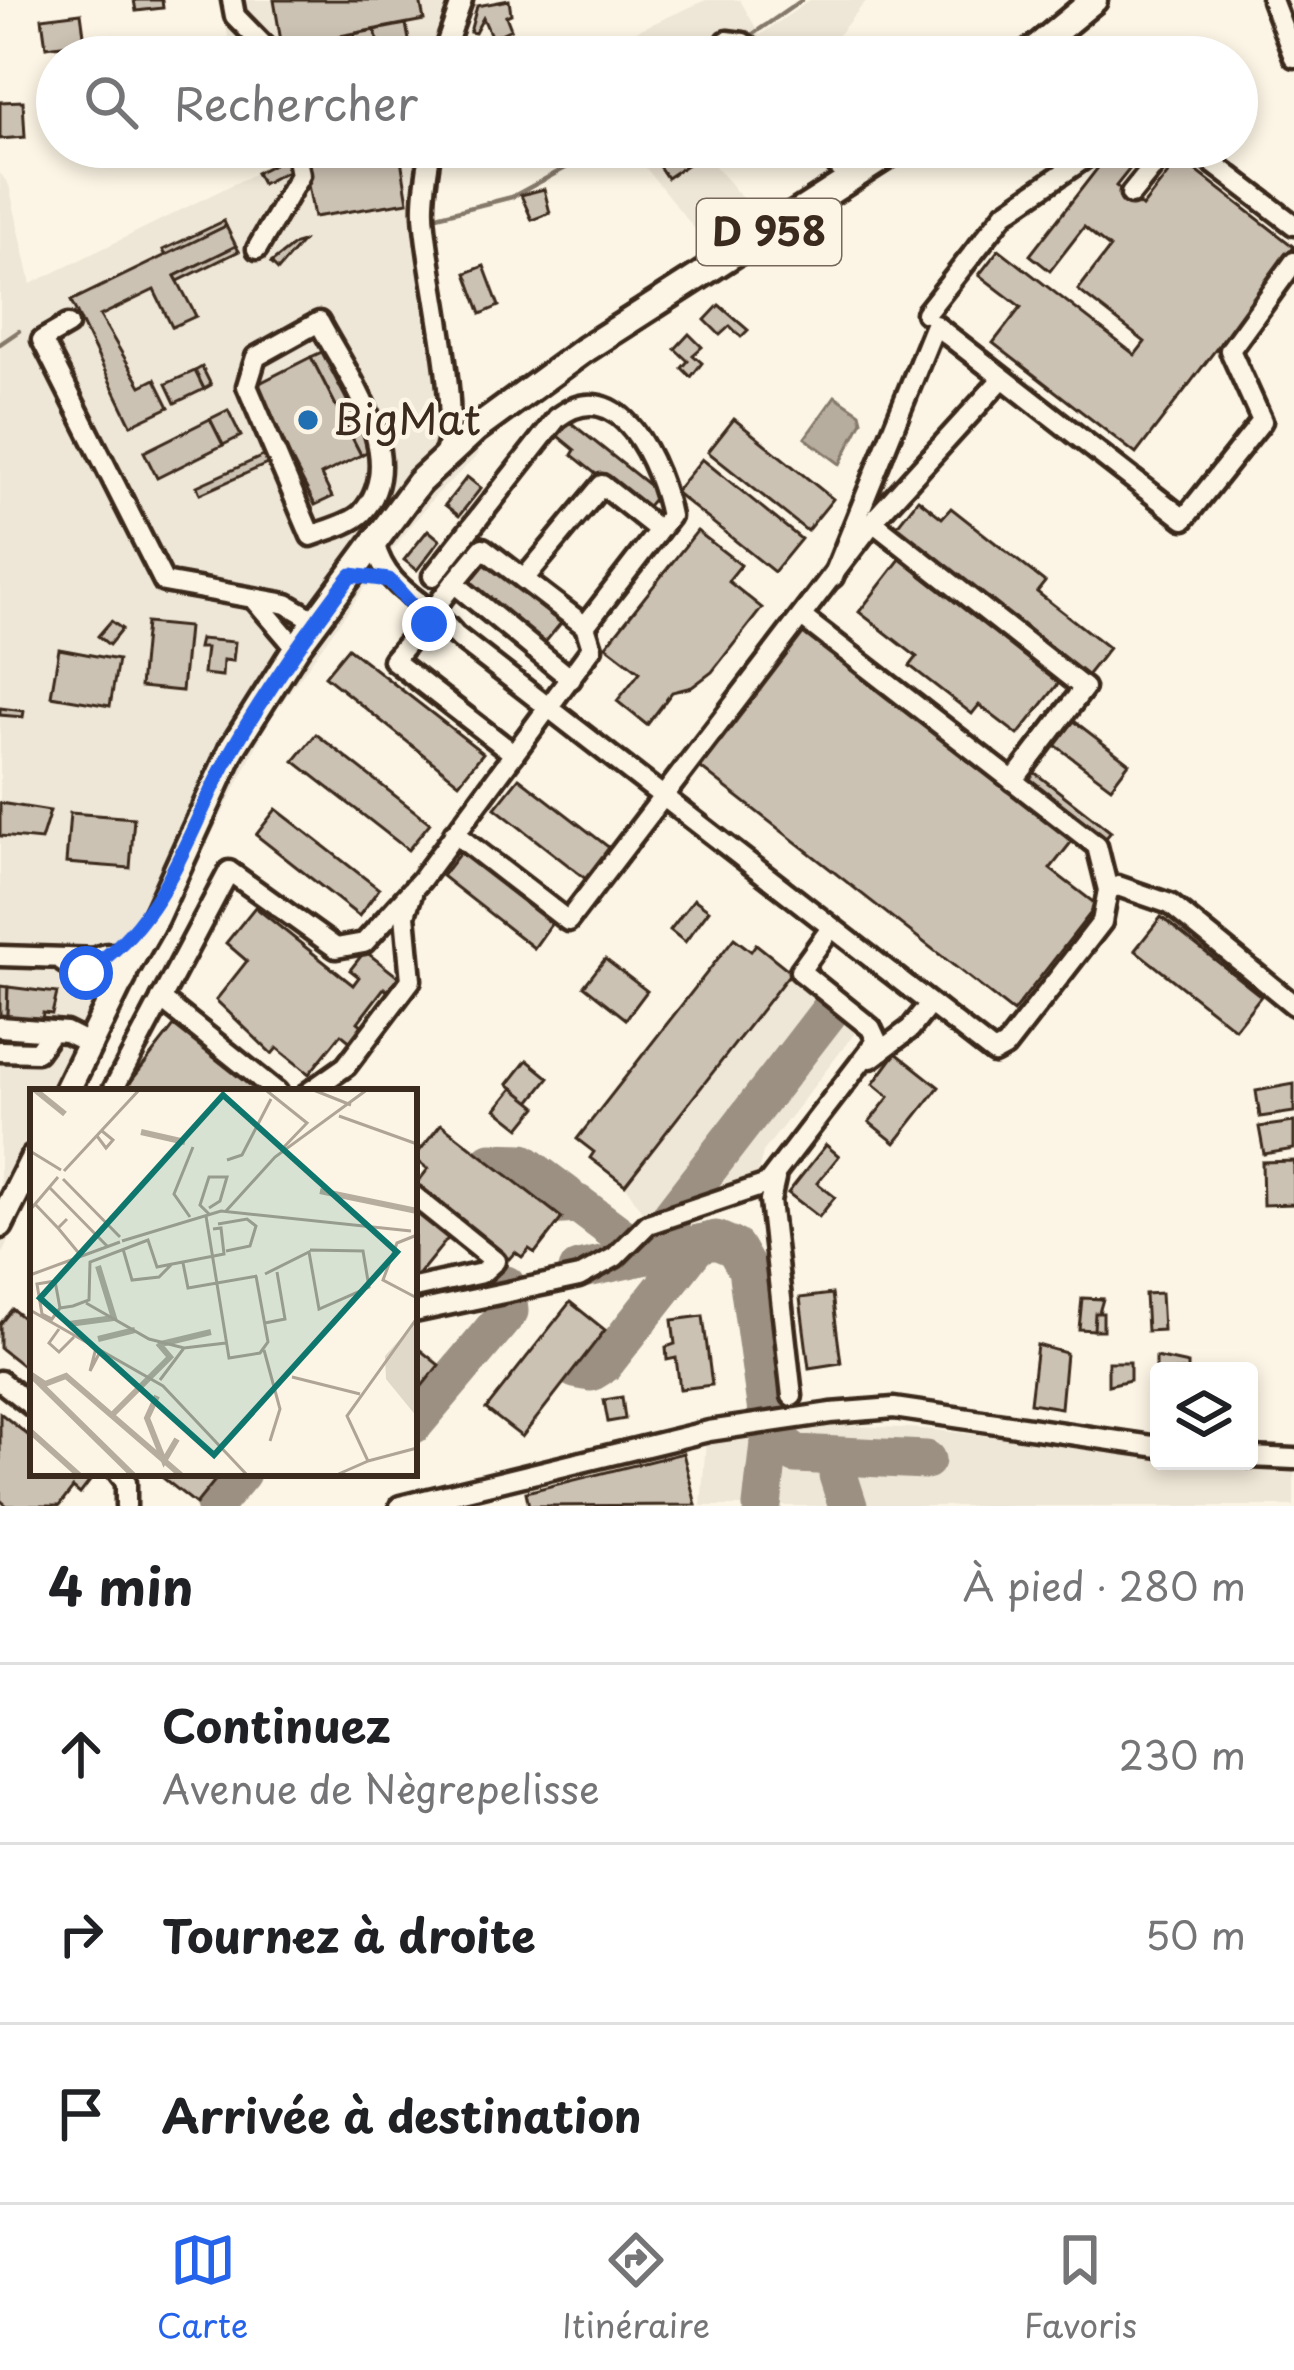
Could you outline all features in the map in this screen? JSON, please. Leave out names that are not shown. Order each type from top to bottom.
[{"type":"main road","points":[[1049,36],[1084,6]]},
{"type":"main road","name":"D 958","points":[[68,1089],[104,1016],[108,973],[163,894],[232,749],[296,648],[440,462],[476,429],[868,168]]},
{"type":"main road","name":"D 958","points":[[381,537],[477,440],[638,318]]},
{"type":"main road","points":[[0,1225],[10,1181]]},
{"type":"street","points":[[232,0],[236,16],[255,36]]},
{"type":"street","points":[[449,36],[462,0]]},
{"type":"street","points":[[1272,0],[1294,57]]},
{"type":"street","points":[[257,249],[300,176],[299,168]]},
{"type":"street","points":[[428,168],[424,212],[448,401],[449,438],[440,462]]},
{"type":"street","points":[[840,168],[850,180]]},
{"type":"street","points":[[926,313],[1005,213],[1070,168]]},
{"type":"street","points":[[1131,194],[1152,168]]},
{"type":"street","points":[[1220,168],[1294,224]]},
{"type":"street","points":[[832,577],[935,325],[1184,519],[1262,421],[1230,350],[1294,262]]},
{"type":"street","points":[[319,322],[380,442],[374,493],[360,516],[311,536],[248,386],[256,357],[319,322]]},
{"type":"street","points":[[68,325],[42,340],[164,582],[287,604],[316,621]]},
{"type":"street","points":[[454,833],[568,921],[873,522],[1001,380]]},
{"type":"street","points":[[448,401],[460,425],[476,429]]},
{"type":"street","points":[[434,576],[557,418],[569,410],[596,405],[633,427],[651,456],[670,516],[585,626]]},
{"type":"street","points":[[524,579],[602,485],[659,530]]},
{"type":"street","points":[[360,516],[381,537],[389,580]]},
{"type":"street","points":[[873,522],[1084,688],[1013,781]]},
{"type":"street","points":[[114,1089],[229,871],[335,948],[364,943],[421,880],[592,648],[585,626],[466,534]]},
{"type":"street","points":[[440,601],[483,548]]},
{"type":"street","points":[[351,575],[389,580],[408,597],[419,616],[455,635],[994,1053],[1005,1047],[1102,922],[1108,890],[1097,846],[802,617]]},
{"type":"street","points":[[454,584],[571,679]]},
{"type":"street","points":[[254,600],[296,648]]},
{"type":"street","points":[[419,629],[393,660],[514,754]]},
{"type":"street","points":[[313,1089],[346,1066],[410,980],[405,916],[421,880]]},
{"type":"street","points":[[1108,890],[1118,886],[1170,904],[1294,1005]]},
{"type":"street","points":[[792,1396],[769,1191],[863,1065],[878,1036],[800,971],[831,928]]},
{"type":"street","points":[[0,956],[59,961],[108,973]]},
{"type":"street","points":[[161,999],[273,1089]]},
{"type":"street","points":[[863,1065],[910,1029],[929,1004]]},
{"type":"street","points":[[0,1027],[52,1031],[90,1044]]},
{"type":"street","points":[[0,1051],[37,1052],[52,1031]]},
{"type":"street","points":[[417,1311],[594,1271],[648,1224],[761,1186],[778,1175]]},
{"type":"street","points":[[417,1198],[495,1261],[482,1273],[417,1287]]},
{"type":"street","points":[[0,1381],[30,1404]]},
{"type":"street","points":[[409,1505],[443,1501],[730,1426],[831,1412],[894,1408],[1150,1446]]},
{"type":"street","points":[[1258,1457],[1294,1460]]},
{"type":"street","points":[[121,1476],[127,1506]]},
{"type":"shaded area","points":[[221,0],[472,0],[458,36],[228,36]]},
{"type":"shaded area","points":[[706,0],[740,0],[760,35],[810,0],[867,0],[837,36],[625,36]]},
{"type":"shaded area","points":[[266,168],[433,168],[429,198],[442,309],[460,418],[479,454],[434,497],[389,554],[391,563],[375,585],[365,587],[270,719],[84,1089],[30,1089],[30,1198],[0,1259],[0,173],[9,185],[31,284]]},
{"type":"shaded area","points":[[646,168],[717,168],[759,218],[710,248]]},
{"type":"shaded area","points":[[835,396],[860,413],[862,421],[840,464],[805,438]]},
{"type":"shaded area","points":[[791,972],[858,1029],[763,1152],[757,1177],[643,1213],[625,1185]]},
{"type":"shaded area","points":[[815,1424],[925,1429],[1150,1454],[1150,1470],[1294,1466],[1294,1506],[701,1506],[706,1441],[747,1439]]},
{"type":"building","points":[[134,0],[162,0],[163,8],[136,11]]},
{"type":"building","points":[[274,0],[420,0],[424,20],[340,36],[280,36]]},
{"type":"building","points":[[509,0],[511,14],[506,16],[511,29],[491,36],[483,18],[475,33],[470,32],[477,6]]},
{"type":"building","points":[[81,13],[84,36],[44,36],[42,18]]},
{"type":"building","points":[[406,24],[408,36],[376,36],[375,30]]},
{"type":"building","points":[[23,101],[25,137],[0,139],[0,102]]},
{"type":"building","points":[[266,168],[293,168],[262,184],[256,173]]},
{"type":"building","points":[[305,168],[402,168],[408,202],[314,217]]},
{"type":"building","points":[[660,168],[682,168],[667,178]]},
{"type":"building","points":[[1098,168],[1130,168],[1116,186],[1142,207],[1172,168],[1193,168],[1294,247],[1136,454],[993,343],[1021,307],[979,275],[999,249],[1135,355],[1145,342],[1078,290],[1110,248],[1084,227],[1050,271],[1030,255]]},
{"type":"building","points":[[544,189],[550,213],[532,220],[521,195]]},
{"type":"building","points":[[224,221],[226,226],[166,256],[163,250]]},
{"type":"building","points":[[226,226],[236,246],[175,276],[196,316],[172,327],[154,290],[100,316],[141,386],[155,379],[169,407],[131,425],[71,301]]},
{"type":"building","points":[[302,242],[278,270],[271,263],[295,244]]},
{"type":"building","points":[[236,246],[239,251],[178,281],[175,276]]},
{"type":"building","points":[[484,266],[499,306],[481,314],[466,273]]},
{"type":"building","points":[[719,305],[748,330],[741,337],[730,326],[720,335],[705,320]]},
{"type":"building","points":[[689,334],[702,347],[693,355],[702,363],[691,377],[682,368],[688,361],[675,349]]},
{"type":"building","points":[[322,352],[372,449],[361,455],[311,357]]},
{"type":"building","name":"BigMat","points":[[311,357],[361,455],[321,475],[332,497],[315,505],[254,386]]},
{"type":"building","points":[[202,367],[211,385],[204,389],[195,371]]},
{"type":"building","points":[[195,371],[204,389],[175,403],[166,384]]},
{"type":"building","points":[[228,410],[241,436],[223,445],[210,419]]},
{"type":"building","points":[[565,418],[659,493],[643,512],[572,455],[575,450],[554,433]]},
{"type":"building","points":[[210,419],[223,445],[157,478],[144,452]]},
{"type":"building","points":[[734,419],[833,499],[807,531],[708,452]]},
{"type":"building","points":[[272,452],[276,460],[200,494],[197,486]]},
{"type":"building","points":[[702,459],[801,539],[774,572],[675,492]]},
{"type":"building","points":[[467,477],[481,488],[459,516],[445,505]]},
{"type":"building","points":[[918,499],[942,518],[951,508],[1045,582],[1037,592],[1109,648],[1086,677],[896,527]]},
{"type":"building","points":[[428,530],[440,540],[417,570],[404,560]]},
{"type":"building","points":[[697,531],[741,565],[728,581],[762,608],[712,672],[692,687],[672,692],[647,725],[617,701],[640,672],[606,646]]},
{"type":"building","points":[[900,559],[1059,683],[1018,735],[979,705],[972,714],[910,666],[917,657],[859,612]]},
{"type":"building","points":[[485,563],[561,623],[543,645],[468,585]]},
{"type":"building","points":[[111,621],[122,629],[109,645],[98,636]]},
{"type":"building","points":[[146,623],[188,627],[182,691],[140,687]]},
{"type":"building","points":[[802,630],[1073,840],[1050,869],[1097,905],[1013,1012],[697,765]]},
{"type":"building","points":[[200,639],[235,642],[233,661],[223,660],[222,676],[203,674],[206,648],[198,648]]},
{"type":"building","points":[[348,648],[483,753],[459,783],[325,676]]},
{"type":"building","points":[[59,649],[118,660],[110,706],[51,696]]},
{"type":"building","points":[[0,708],[24,711],[23,717],[0,715]]},
{"type":"building","points":[[1074,721],[1129,763],[1111,787],[1055,745]]},
{"type":"building","points":[[316,734],[430,823],[408,850],[294,761]]},
{"type":"building","points":[[1034,772],[1111,832],[1105,839],[1028,781]]},
{"type":"building","points":[[519,778],[611,849],[587,880],[495,808]]},
{"type":"building","points":[[0,803],[50,811],[41,840],[0,836]]},
{"type":"building","points":[[276,809],[379,889],[359,916],[256,835]]},
{"type":"building","points":[[70,813],[134,818],[130,868],[66,863]]},
{"type":"building","points":[[463,849],[554,920],[534,948],[442,876]]},
{"type":"building","points":[[694,899],[709,910],[685,942],[670,930]]},
{"type":"building","points":[[255,907],[353,985],[359,977],[350,970],[365,951],[402,980],[391,994],[384,988],[358,1022],[364,1027],[352,1043],[341,1034],[309,1074],[277,1048],[272,1054],[216,1000],[247,961],[226,943]]},
{"type":"building","points":[[1161,917],[1261,996],[1235,1029],[1135,950]]},
{"type":"building","points":[[734,938],[751,951],[756,944],[791,972],[625,1185],[590,1158],[594,1152],[577,1139]]},
{"type":"building","points":[[605,959],[647,991],[626,1019],[584,986]]},
{"type":"building","points":[[0,986],[8,987],[7,1017],[0,1016]]},
{"type":"building","points":[[8,987],[57,993],[52,1014],[43,1013],[42,1020],[7,1017]]},
{"type":"building","points":[[174,1026],[254,1089],[125,1089]]},
{"type":"building","points":[[896,1053],[939,1087],[895,1143],[869,1122],[889,1097],[873,1084]]},
{"type":"building","points":[[527,1060],[549,1078],[530,1102],[508,1084]]},
{"type":"building","points":[[1294,1084],[1294,1112],[1260,1117],[1256,1091]]},
{"type":"building","points":[[513,1088],[537,1107],[520,1128],[496,1109]]},
{"type":"building","points":[[1294,1122],[1294,1149],[1264,1154],[1259,1127]]},
{"type":"building","points":[[441,1124],[562,1218],[535,1253],[529,1249],[522,1257],[515,1252],[509,1259],[417,1188],[428,1169],[417,1160]]},
{"type":"building","points":[[826,1145],[839,1156],[817,1183],[835,1197],[819,1217],[788,1193]]},
{"type":"building","points":[[1294,1161],[1294,1204],[1263,1205],[1262,1162]]},
{"type":"building","points":[[417,1209],[450,1236],[417,1277]]},
{"type":"building","points":[[1161,1293],[1163,1330],[1147,1331],[1145,1294]]},
{"type":"building","points":[[832,1294],[841,1363],[809,1368],[800,1298]]},
{"type":"building","points":[[1082,1298],[1103,1299],[1094,1330],[1079,1329]]},
{"type":"building","points":[[570,1302],[605,1330],[522,1437],[486,1409]]},
{"type":"building","points":[[12,1309],[30,1324],[30,1372],[0,1348],[0,1324]]},
{"type":"building","points":[[1095,1313],[1103,1313],[1103,1330],[1094,1330]]},
{"type":"building","points":[[703,1316],[712,1385],[680,1389],[676,1358],[667,1360],[666,1347],[675,1344],[672,1320]]},
{"type":"building","points":[[1037,1345],[1066,1353],[1061,1408],[1030,1403]]},
{"type":"building","points":[[417,1347],[439,1365],[417,1392]]},
{"type":"building","points":[[1108,1362],[1130,1362],[1130,1380],[1108,1385]]},
{"type":"building","points":[[622,1397],[625,1419],[608,1422],[604,1400]]},
{"type":"building","points":[[0,1413],[30,1437],[30,1476],[94,1476],[80,1494],[73,1488],[59,1506],[7,1506],[0,1500]]},
{"type":"building","points":[[683,1453],[696,1505],[529,1506],[526,1492]]},
{"type":"building","points":[[165,1476],[219,1476],[196,1504]]},
{"type":"waterway","points":[[753,34],[802,0]]},
{"type":"waterway","points":[[433,217],[512,197],[565,168]]},
{"type":"waterway","points":[[0,344],[19,331]]},
{"type":"taxiway","points":[[663,1252],[672,1215],[828,1013]]},
{"type":"taxiway","points":[[491,1162],[523,1163],[566,1195]]},
{"type":"taxiway","points":[[547,1206],[578,1204],[646,1255]]},
{"type":"taxiway","points":[[578,1270],[716,1240],[735,1248],[747,1269],[770,1434],[762,1506]]},
{"type":"taxiway","points":[[575,1369],[591,1372],[604,1364],[698,1244]]},
{"type":"taxiway","points":[[417,1420],[509,1311],[506,1285]]},
{"type":"taxiway","points":[[770,1434],[796,1454],[926,1460]]},
{"type":"taxiway","points":[[838,1475],[848,1506]]},
{"type":"taxiway","points":[[215,1504],[238,1476]]},
{"type":"place","name":"BigMat","points":[[308,420]]},
{"type":"route","points":[[86,973],[97,981],[98,963],[163,894],[232,749],[296,648],[351,575],[389,580],[429,624]]}]
